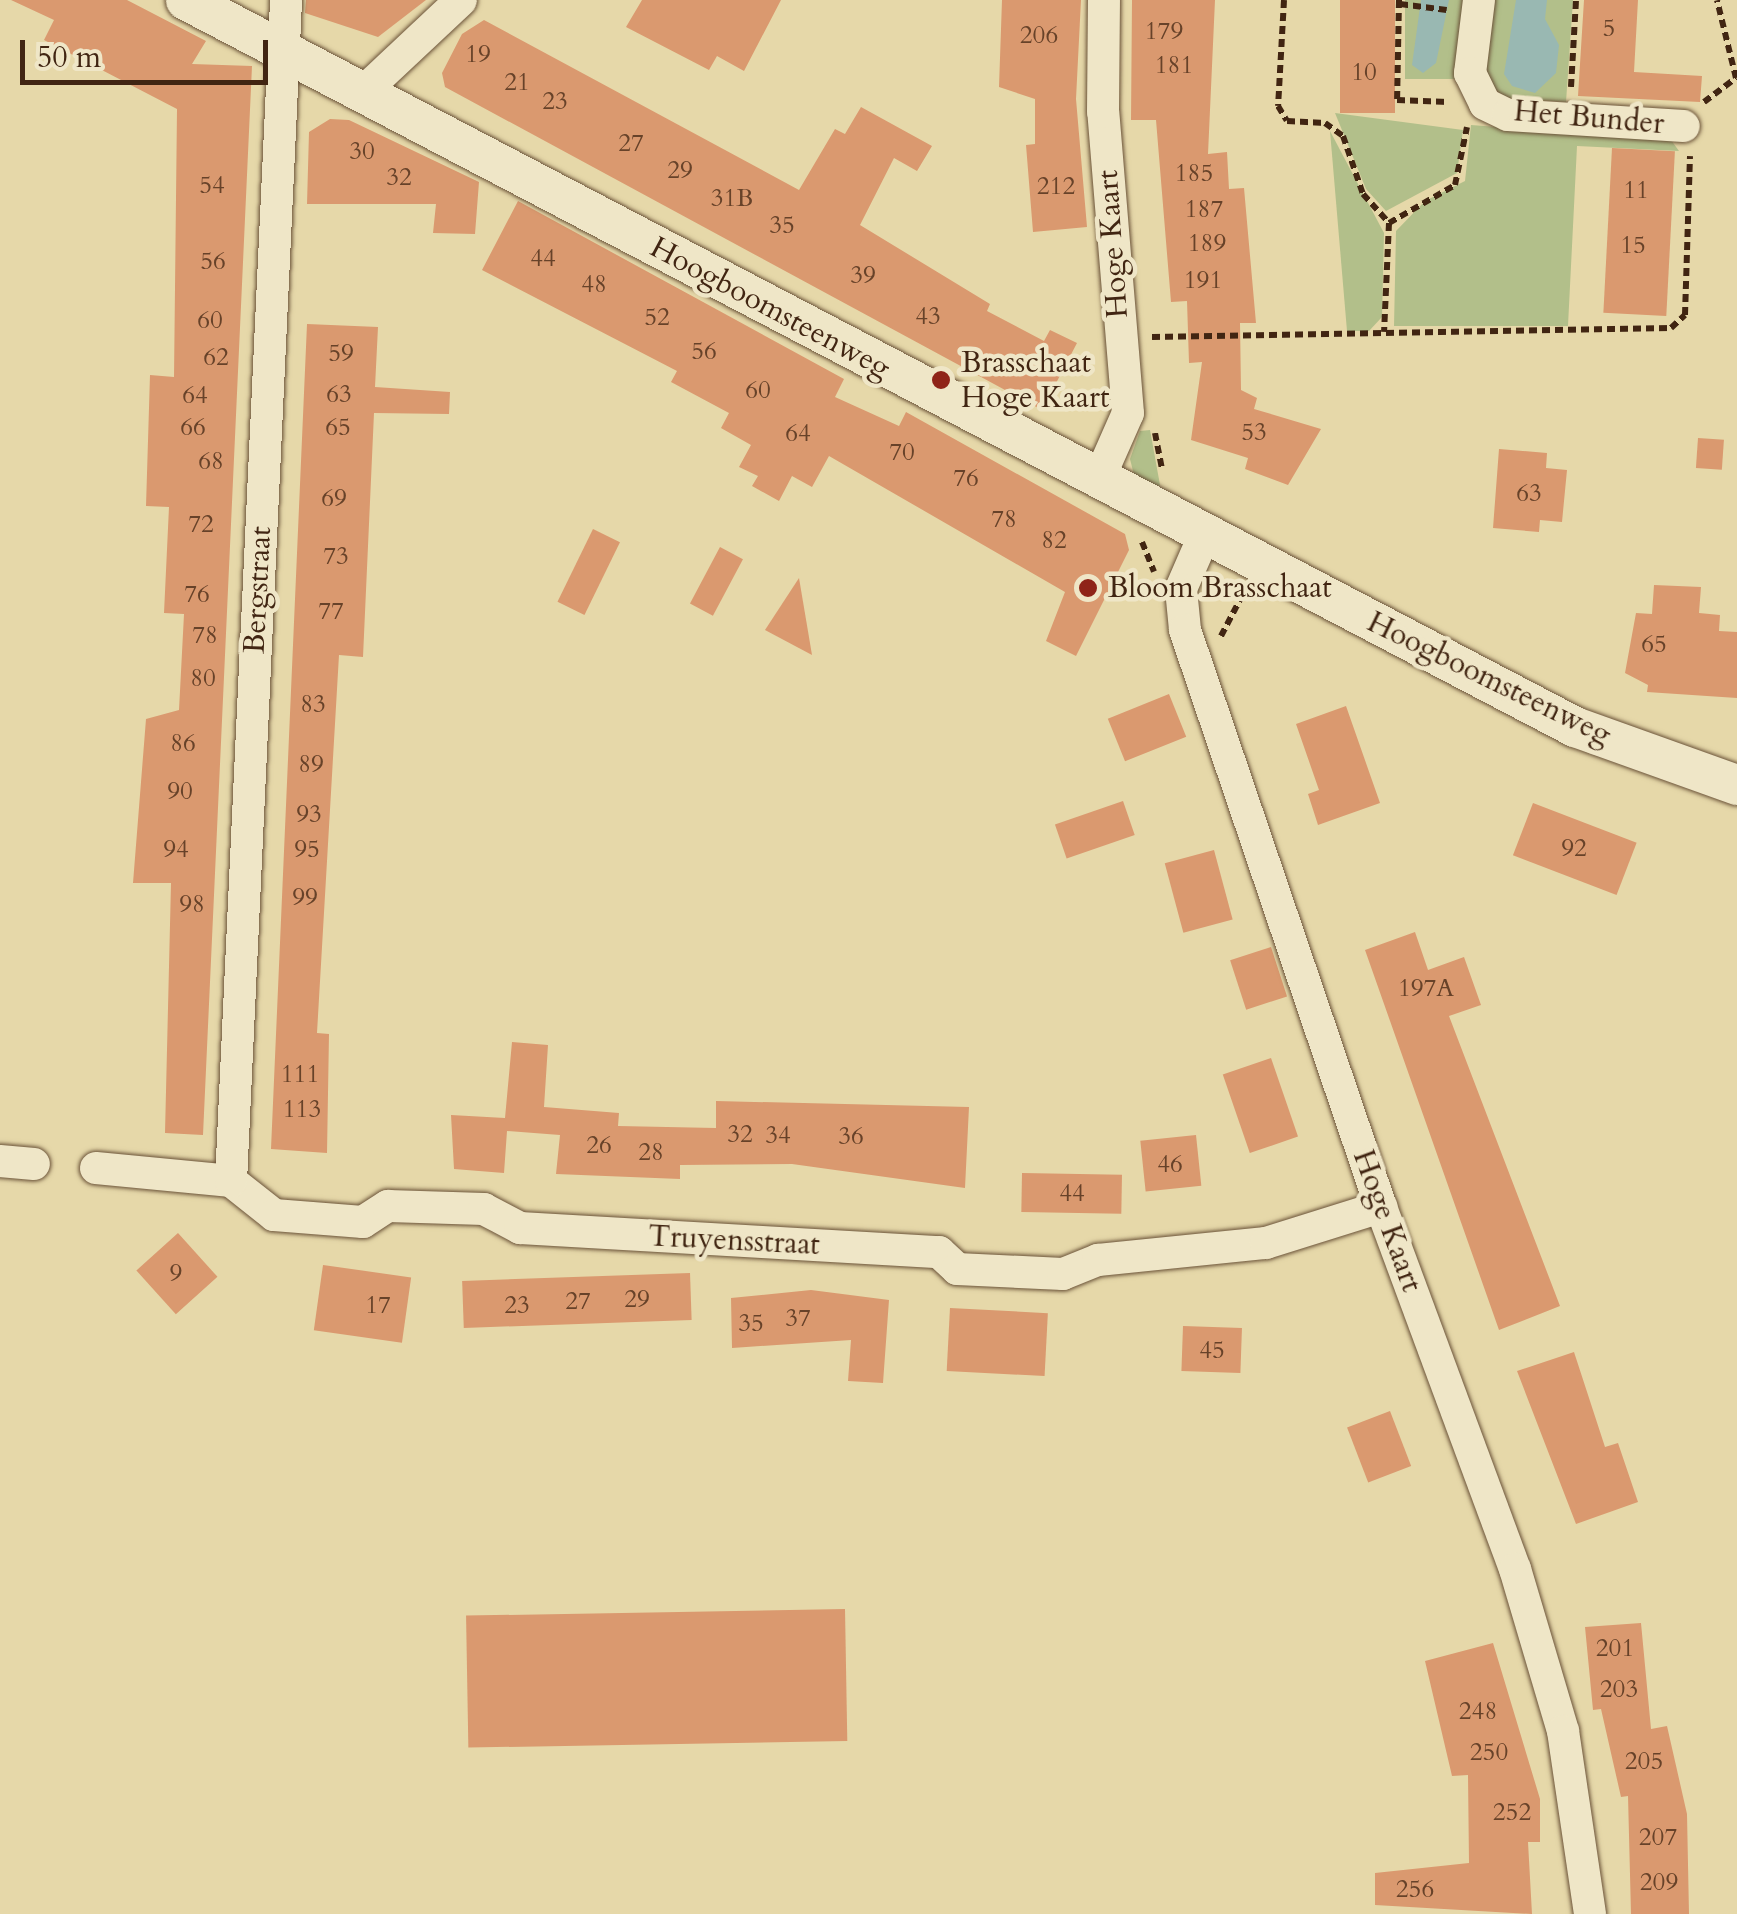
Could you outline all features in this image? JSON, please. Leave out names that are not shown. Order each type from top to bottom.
[{"type":"street","name":"Hoogboomsteenweg","points":[[186,0],[1098,481],[1575,727],[1737,785]]},
{"type":"street","name":"Bergstraat","points":[[231,1181],[286,0]]},
{"type":"street","points":[[362,94],[460,0]]},
{"type":"street","name":"Hoge Kaart","points":[[1098,481],[1128,425],[1104,112],[1104,0]]},
{"type":"street","name":"Het Bunder","points":[[1480,0],[1470,73],[1485,104],[1508,115],[1684,126]]},
{"type":"street","points":[[1181,589],[1204,536]]},
{"type":"street","name":"Hoge Kaart","points":[[1181,589],[1186,630],[1380,1207],[1516,1569],[1563,1731],[1590,1914]]},
{"type":"street","points":[[0,1161],[34,1164]]},
{"type":"street","points":[[96,1168],[231,1181]]},
{"type":"street","name":"Truyensstraat","points":[[231,1181],[274,1215],[363,1222],[388,1206],[484,1210],[520,1228],[938,1252],[957,1269],[1063,1274],[1098,1260],[1266,1243],[1380,1207]]},
{"type":"path","points":[[1284,0],[1278,106],[1287,121],[1326,123],[1343,136],[1363,194],[1388,223],[1384,332]]},
{"type":"path","points":[[1568,118],[1576,0]]},
{"type":"path","points":[[1120,337],[1671,328],[1684,315],[1692,162],[1684,126],[1736,78],[1717,0]]},
{"type":"path","points":[[1447,10],[1399,2],[1396,100],[1458,107]]},
{"type":"path","points":[[1388,223],[1460,178],[1468,112]]},
{"type":"path","points":[[1154,426],[1167,485]]},
{"type":"path","points":[[1137,530],[1150,566],[1181,589]]},
{"type":"green space","points":[[1405,0],[1466,0],[1466,79],[1405,79]]},
{"type":"green space","points":[[1491,0],[1573,0],[1566,102],[1504,98],[1485,78]]},
{"type":"green space","points":[[1335,113],[1463,130],[1457,173],[1386,211],[1366,189]]},
{"type":"green space","points":[[1471,125],[1671,140],[1679,151],[1577,146],[1568,326],[1394,326],[1396,231],[1425,201],[1465,181]]},
{"type":"green space","points":[[1330,131],[1384,233],[1382,317],[1369,331],[1347,331]]},
{"type":"green space","points":[[1150,430],[1160,485],[1155,491],[1134,475],[1130,459],[1140,431]]},
{"type":"water","points":[[1421,0],[1449,0],[1436,63],[1423,73],[1412,65]]},
{"type":"water","points":[[1516,0],[1547,0],[1545,19],[1559,45],[1556,73],[1535,93],[1512,86],[1504,74]]},
{"type":"building","points":[[11,0],[127,0],[206,41],[192,64],[252,66],[203,1135],[165,1133],[171,883],[133,883],[146,719],[179,710],[184,614],[164,613],[169,507],[146,506],[150,375],[174,377],[177,109],[44,40],[54,20]]},
{"type":"building","points":[[306,0],[426,0],[378,37],[305,13]]},
{"type":"building","points":[[642,0],[781,0],[744,71],[717,56],[709,70],[626,27]]},
{"type":"building","points":[[1002,0],[1081,0],[1076,99],[1087,227],[1033,232],[1026,145],[1035,144],[1035,99],[999,87]]},
{"type":"building","points":[[1132,0],[1215,0],[1208,154],[1227,152],[1229,189],[1244,188],[1256,323],[1240,323],[1241,390],[1257,398],[1254,409],[1321,429],[1288,485],[1245,469],[1248,458],[1191,440],[1202,362],[1189,363],[1187,301],[1171,302],[1156,120],[1131,120]]},
{"type":"building","points":[[1340,0],[1395,0],[1395,113],[1340,113]]},
{"type":"building","points":[[1584,0],[1638,0],[1634,72],[1702,76],[1700,102],[1578,96]]},
{"type":"building","points":[[484,20],[799,190],[835,129],[845,134],[861,107],[932,146],[917,171],[894,158],[860,225],[990,304],[987,311],[1044,341],[1050,330],[1077,343],[1042,410],[445,87],[442,73],[462,34]]},
{"type":"building","points":[[330,119],[349,120],[479,182],[475,234],[433,233],[436,204],[307,204],[309,132]]},
{"type":"building","points":[[1612,148],[1675,151],[1666,316],[1603,313]]},
{"type":"building","points":[[518,201],[844,379],[835,397],[899,426],[906,412],[1125,534],[1129,550],[1076,656],[1046,641],[1065,592],[829,456],[812,487],[792,476],[779,501],[752,486],[758,476],[739,467],[751,445],[721,428],[729,413],[671,382],[677,371],[482,270]]},
{"type":"building","points":[[307,324],[378,327],[375,387],[450,392],[449,414],[374,413],[363,657],[339,655],[317,1033],[329,1034],[327,1153],[271,1149]]},
{"type":"building","points":[[1698,438],[1724,440],[1722,470],[1696,468]]},
{"type":"building","points":[[1499,449],[1547,453],[1546,468],[1567,470],[1562,522],[1540,520],[1539,532],[1493,528]]},
{"type":"building","points":[[593,529],[620,542],[584,615],[557,602]]},
{"type":"building","points":[[720,547],[743,559],[713,616],[690,604]]},
{"type":"building","points":[[799,578],[812,655],[765,630]]},
{"type":"building","points":[[1654,585],[1701,587],[1699,613],[1720,615],[1719,631],[1737,632],[1737,698],[1647,692],[1648,685],[1625,673],[1636,613],[1652,614]]},
{"type":"building","points":[[1169,694],[1186,737],[1125,761],[1108,719]]},
{"type":"building","points":[[1346,706],[1380,803],[1318,825],[1308,794],[1319,790],[1296,724]]},
{"type":"building","points":[[1123,801],[1135,835],[1067,858],[1055,824]]},
{"type":"building","points":[[1533,803],[1637,843],[1617,895],[1513,855]]},
{"type":"building","points":[[1214,850],[1233,920],[1183,933],[1165,863]]},
{"type":"building","points":[[1415,932],[1428,970],[1464,957],[1481,1005],[1449,1016],[1560,1306],[1499,1330],[1365,950]]},
{"type":"building","points":[[1271,947],[1287,996],[1246,1010],[1230,960]]},
{"type":"building","points":[[512,1042],[548,1045],[544,1107],[619,1113],[618,1126],[716,1128],[716,1101],[969,1107],[965,1188],[792,1164],[680,1165],[680,1179],[556,1174],[560,1135],[507,1131],[504,1173],[454,1169],[451,1115],[505,1118]]},
{"type":"building","points":[[1271,1058],[1298,1136],[1250,1153],[1223,1075]]},
{"type":"building","points":[[1196,1135],[1201,1186],[1146,1192],[1140,1141]]},
{"type":"building","points":[[1022,1173],[1122,1175],[1121,1214],[1021,1212]]},
{"type":"building","points":[[178,1233],[217,1277],[176,1314],[136,1270]]},
{"type":"building","points":[[323,1265],[411,1277],[402,1343],[314,1330]]},
{"type":"building","points":[[690,1273],[692,1320],[464,1328],[462,1281]]},
{"type":"building","points":[[811,1290],[889,1300],[883,1383],[848,1381],[851,1340],[732,1348],[731,1298]]},
{"type":"building","points":[[950,1308],[1048,1313],[1045,1376],[947,1371]]},
{"type":"building","points":[[1183,1326],[1242,1328],[1240,1373],[1181,1371]]},
{"type":"building","points":[[1574,1352],[1605,1447],[1618,1443],[1638,1502],[1576,1524],[1517,1371]]},
{"type":"building","points":[[1390,1411],[1411,1466],[1368,1483],[1347,1427]]},
{"type":"building","points":[[845,1609],[847,1741],[468,1748],[466,1616]]},
{"type":"building","points":[[1641,1623],[1651,1729],[1667,1726],[1687,1814],[1689,1914],[1631,1914],[1628,1796],[1621,1797],[1601,1709],[1593,1710],[1585,1627]]},
{"type":"building","points":[[1493,1643],[1540,1799],[1540,1842],[1528,1842],[1532,1914],[1375,1905],[1375,1873],[1469,1863],[1468,1775],[1452,1776],[1425,1661]]},
{"type":"place","name":"Brasschaat Hoge Kaart","points":[[941,380]]},
{"type":"place","name":"Bloom Brasschaat","points":[[1088,588]]}]
